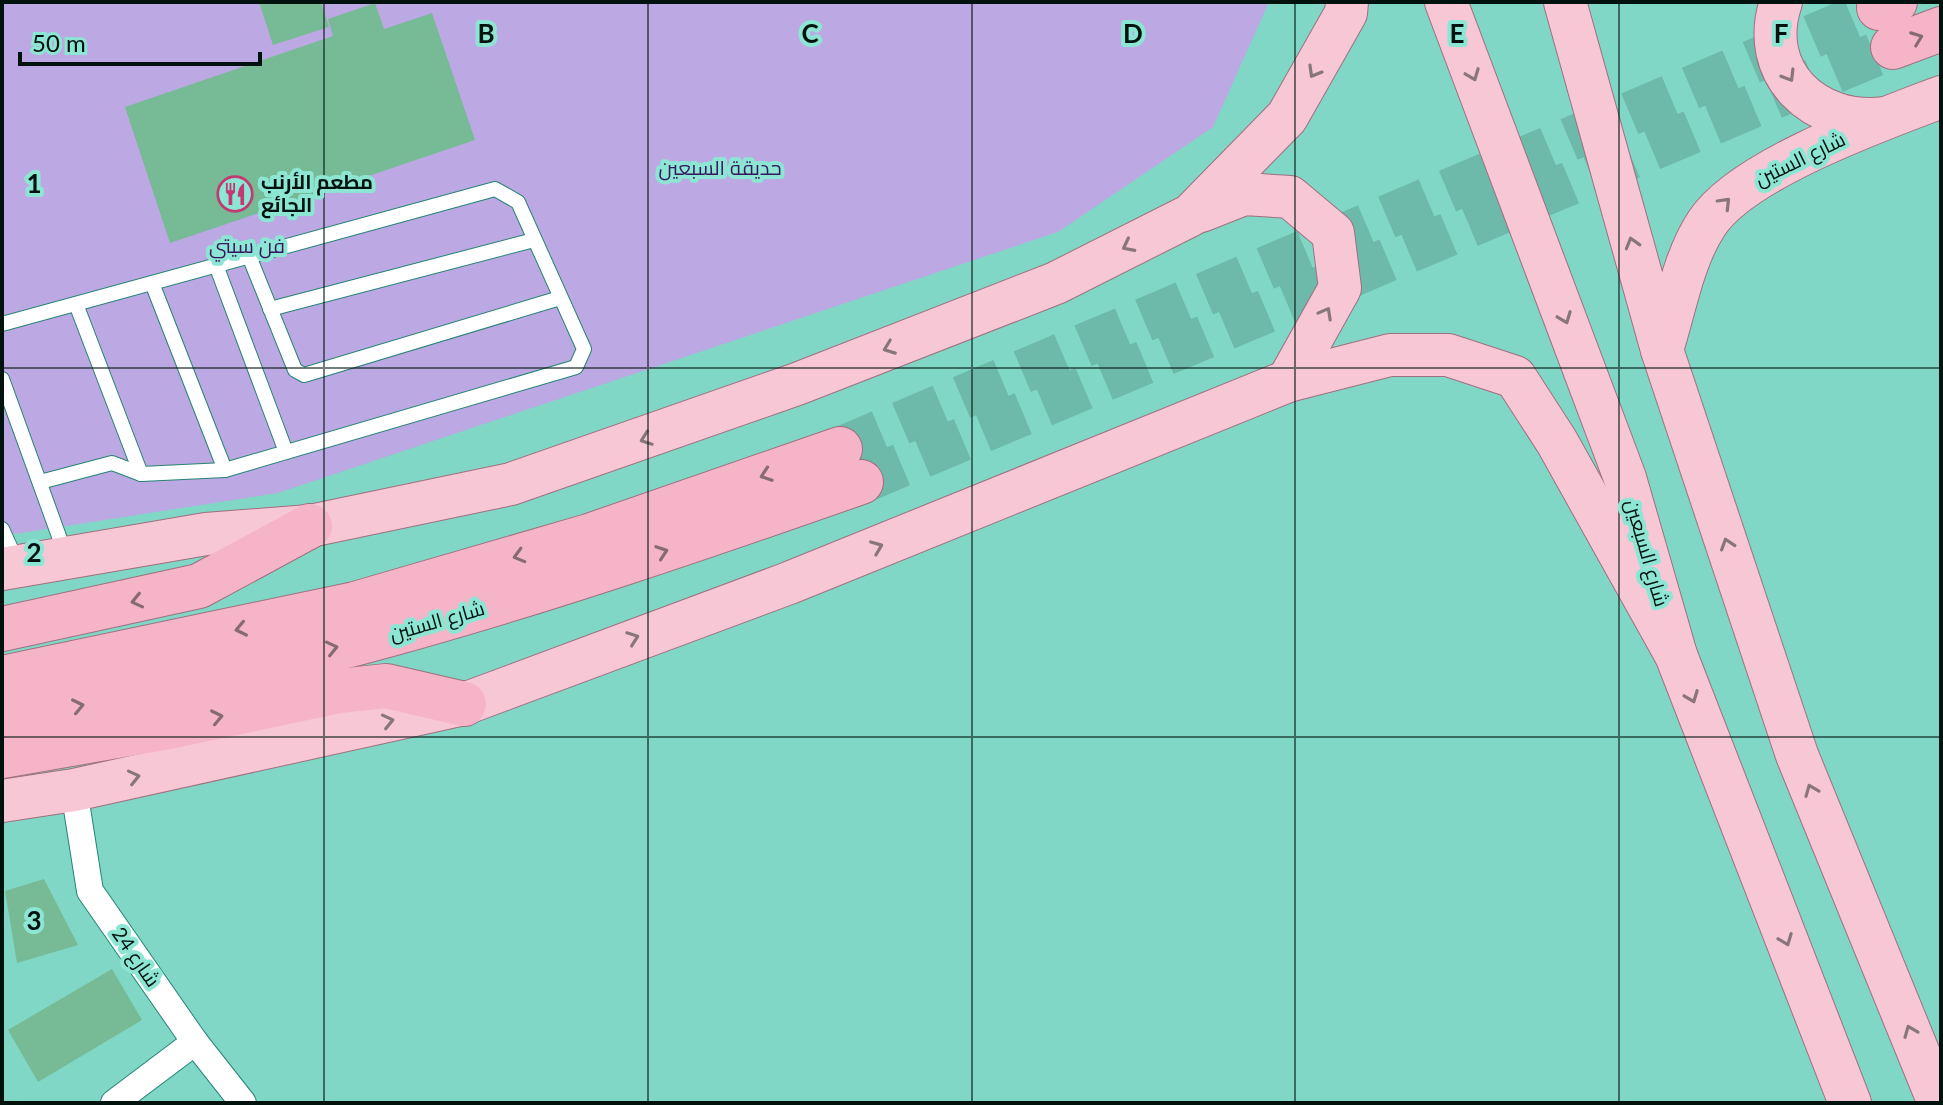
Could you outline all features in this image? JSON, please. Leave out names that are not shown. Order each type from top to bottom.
[{"type":"highway","points":[[1889,19],[1941,29]]},
{"type":"highway","name":"شارع الستين","points":[[2,678],[355,604],[589,536],[850,466],[611,570],[385,636],[179,685],[2,721]]},
{"type":"highway","points":[[2,629],[199,586],[310,526]]},
{"type":"highway","points":[[2,756],[174,726],[339,691],[386,686],[464,704]]},
{"type":"main road","points":[[1191,215],[1287,117],[1339,26],[1347,2]]},
{"type":"main road","name":"شارع السبعين","points":[[1446,2],[1625,478],[1676,655],[1850,1103]]},
{"type":"main road","points":[[1565,2],[1662,350],[1797,755],[1939,1103]]},
{"type":"main road","points":[[1781,2],[1775,36],[1779,58],[1789,79],[1803,96],[1841,118],[1863,121],[1885,118]]},
{"type":"main road","name":"شارع الستين","points":[[1662,350],[1696,244],[1721,205],[1756,178],[1885,118],[1941,97]]},
{"type":"main road","points":[[11,568],[206,534],[310,526],[511,484],[612,452],[1056,283],[1191,215],[1244,194],[1290,197],[1333,233],[1340,288],[1288,381]]},
{"type":"main road","points":[[2,801],[74,790],[464,704],[789,583],[1288,381],[1390,355],[1448,355],[1515,377],[1557,442],[1676,655]]},
{"type":"street","name":"شارع 24","points":[[74,790],[90,891],[195,1042],[243,1103]]},
{"type":"street","points":[[114,1103],[195,1042]]},
{"type":"lane","points":[[2,324],[495,189],[518,202],[584,349],[576,367],[225,470],[141,474],[112,463],[40,482]]},
{"type":"lane","points":[[270,309],[534,240]]},
{"type":"lane","points":[[249,256],[295,370],[304,375],[560,298]]},
{"type":"lane","points":[[216,265],[286,452]]},
{"type":"lane","points":[[152,283],[225,470]]},
{"type":"lane","points":[[76,304],[141,474]]},
{"type":"lane","points":[[2,379],[67,557]]},
{"type":"lane","points":[[2,529],[11,568]]},
{"type":"green space","points":[[2,2],[1269,2],[1213,127],[1058,232],[278,493],[2,536]]},
{"type":"building","points":[[259,2],[321,2],[329,27],[273,45]]},
{"type":"building","points":[[375,3],[384,29],[432,13],[475,140],[170,243],[125,107],[333,36],[328,19]]},
{"type":"building","points":[[44,879],[78,945],[17,963],[5,891]]},
{"type":"building","points":[[112,969],[142,1020],[38,1082],[8,1030]]},
{"type":"tunnel","points":[[840,449],[1879,8]]},
{"type":"tunnel","points":[[861,482],[1893,47]]},
{"type":"place","name":"مطعم الأرنب الجائع","points":[[235,194]]},
{"type":"park label","name":"حديقة السبعين","points":[[720,168]]},
{"type":"park label","name":"فن سيتي","points":[[247,246]]}]
